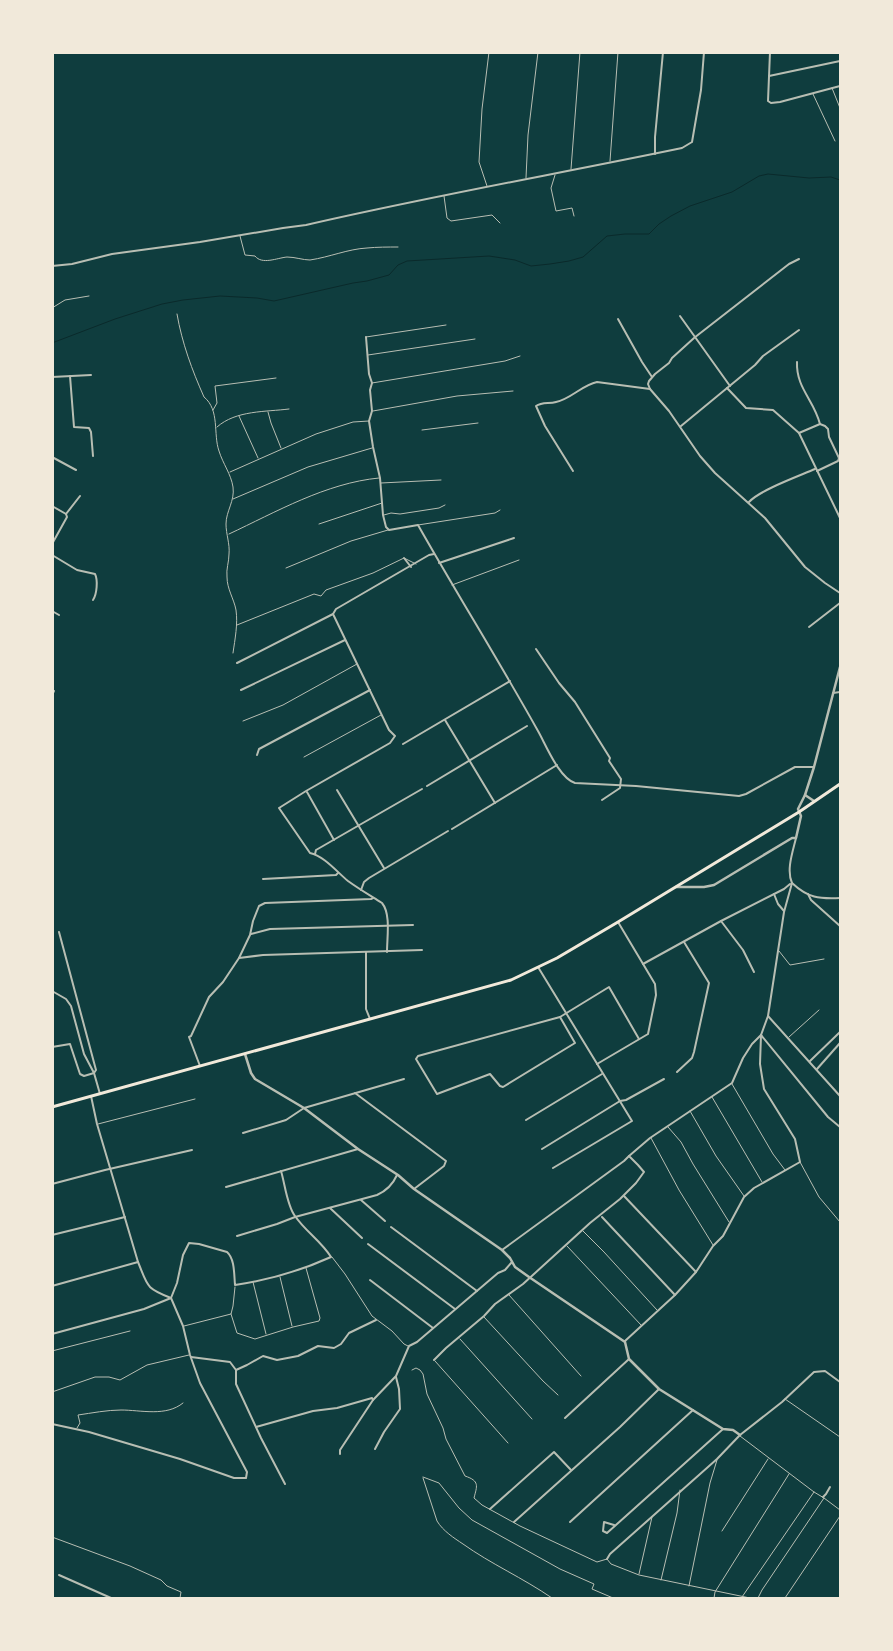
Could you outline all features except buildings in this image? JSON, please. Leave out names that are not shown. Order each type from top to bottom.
[{"type":"main road","points":[[52,1107],[245,1052],[511,980],[538,968],[618,922],[816,802],[840,784]]},
{"type":"street","points":[[655,154],[654,136],[663,52]]},
{"type":"street","points":[[52,266],[72,264],[112,254],[306,225],[526,178],[556,174],[682,148],[692,142],[701,90],[704,52]]},
{"type":"street","points":[[770,52],[768,101],[771,103],[840,86]]},
{"type":"street","points":[[769,76],[840,61]]},
{"type":"street","points":[[799,259],[789,264],[694,338],[652,377],[648,384],[700,456],[715,473],[765,518],[805,567],[840,593]]},
{"type":"street","points":[[680,316],[728,387],[746,408],[773,410],[799,433],[840,518]]},
{"type":"street","points":[[618,319],[652,377]]},
{"type":"street","points":[[680,427],[755,365],[763,356],[799,330]]},
{"type":"street","points":[[366,337],[369,374],[372,383],[370,390],[372,448],[380,478],[383,515],[386,527],[389,530],[418,525],[564,776],[570,781],[743,796],[795,767],[814,767]]},
{"type":"street","points":[[749,502],[772,488],[838,461],[839,458],[829,437],[828,429],[820,424],[808,396],[798,380],[797,362]]},
{"type":"street","points":[[52,377],[91,375]]},
{"type":"street","points":[[70,376],[74,427],[89,428],[93,456]]},
{"type":"street","points":[[573,471],[545,426],[536,406],[558,402],[590,383],[597,382],[650,389]]},
{"type":"street","points":[[799,433],[820,424]]},
{"type":"street","points":[[52,457],[76,470]]},
{"type":"street","points":[[52,544],[67,517],[66,514],[80,496]]},
{"type":"street","points":[[52,506],[66,514]]},
{"type":"street","points":[[439,563],[514,538]]},
{"type":"street","points":[[238,663],[333,614],[336,609],[434,554]]},
{"type":"street","points":[[52,555],[77,570],[94,574],[97,579],[93,600]]},
{"type":"street","points":[[404,558],[411,567]]},
{"type":"street","points":[[809,627],[840,603]]},
{"type":"street","points":[[52,611],[59,615]]},
{"type":"street","points":[[333,614],[389,730],[395,736],[390,743],[279,808],[306,850],[382,903],[385,907],[387,926],[387,952]]},
{"type":"street","points":[[241,690],[345,640]]},
{"type":"street","points":[[536,649],[559,683],[575,702],[621,779],[620,788],[602,800]]},
{"type":"street","points":[[625,1342],[675,1295],[696,1272],[713,1246],[723,1236],[744,1197],[800,1162],[795,1139],[764,1089],[760,1064],[762,1035],[768,1016],[784,912],[792,883],[790,875],[801,816],[798,809],[805,795],[814,767],[840,667]]},
{"type":"street","points":[[403,744],[510,681]]},
{"type":"street","points":[[257,755],[259,749],[370,690]]},
{"type":"street","points":[[52,695],[54,691]]},
{"type":"street","points":[[833,693],[840,692]]},
{"type":"street","points":[[445,720],[495,803]]},
{"type":"street","points":[[427,786],[527,726]]},
{"type":"street","points":[[452,829],[557,765]]},
{"type":"street","points":[[314,854],[316,850],[422,789]]},
{"type":"street","points":[[337,790],[384,868]]},
{"type":"street","points":[[306,791],[334,840]]},
{"type":"street","points":[[805,795],[816,802]]},
{"type":"street","points":[[361,890],[364,882],[384,868],[448,831]]},
{"type":"street","points":[[676,887],[709,887],[792,838],[796,838]]},
{"type":"street","points":[[263,879],[336,875],[338,873]]},
{"type":"street","points":[[792,883],[808,894],[820,899],[840,898]]},
{"type":"street","points":[[643,964],[792,883]]},
{"type":"street","points":[[774,894],[784,912]]},
{"type":"street","points":[[808,894],[811,900],[840,926]]},
{"type":"street","points":[[200,1066],[188,1037],[191,1036],[209,997],[223,982],[239,958],[250,935],[259,906],[265,903],[371,900],[373,898]]},
{"type":"street","points":[[721,920],[743,950],[754,972]]},
{"type":"street","points":[[596,1064],[648,1034],[656,995],[656,984],[618,922]]},
{"type":"street","points":[[250,935],[270,930],[413,924]]},
{"type":"street","points":[[59,932],[96,1070],[94,1073]]},
{"type":"street","points":[[677,1072],[692,1058],[709,982],[684,942]]},
{"type":"street","points":[[239,958],[263,955],[422,950]]},
{"type":"street","points":[[366,952],[366,1009],[370,1019]]},
{"type":"street","points":[[538,968],[632,1121],[553,1168]]},
{"type":"street","points":[[582,1039],[503,1087],[500,1087],[490,1074],[437,1094],[416,1059],[418,1056],[560,1017],[609,987],[639,1039]]},
{"type":"street","points":[[52,991],[69,1003],[84,1054],[94,1073],[100,1094]]},
{"type":"street","points":[[768,1016],[840,1096]]},
{"type":"street","points":[[560,1017],[574,1043]]},
{"type":"street","points":[[809,1062],[840,1032]]},
{"type":"street","points":[[502,1250],[624,1161],[650,1138],[732,1083],[743,1058],[752,1044],[762,1035]]},
{"type":"street","points":[[762,1035],[828,1118],[840,1127]]},
{"type":"street","points":[[816,1069],[840,1043]]},
{"type":"street","points":[[52,1047],[70,1044],[80,1074],[84,1076],[94,1073]]},
{"type":"street","points":[[245,1052],[251,1073],[255,1078],[304,1108],[358,1149],[398,1175],[414,1189],[502,1250],[509,1256],[515,1267],[625,1342],[629,1359],[659,1389],[724,1429],[733,1430],[740,1436]]},
{"type":"street","points":[[526,1120],[602,1074]]},
{"type":"street","points":[[243,1133],[286,1120],[304,1108],[404,1079]]},
{"type":"street","points":[[542,1149],[620,1101],[626,1100],[664,1079]]},
{"type":"street","points":[[355,1093],[446,1161],[444,1166],[414,1189]]},
{"type":"street","points":[[52,1424],[76,1429],[180,1459],[234,1478],[246,1478],[248,1472],[200,1383],[190,1356],[184,1326],[171,1298],[152,1290],[147,1284],[138,1262],[97,1124],[91,1096]]},
{"type":"street","points":[[226,1186],[358,1149]]},
{"type":"street","points":[[52,1184],[192,1150]]},
{"type":"street","points":[[434,1360],[495,1304],[624,1196],[644,1172],[629,1156]]},
{"type":"street","points":[[52,1334],[144,1309],[171,1298],[178,1283],[183,1255],[189,1243],[227,1252],[230,1255],[235,1285],[280,1277],[332,1257],[323,1245],[295,1217],[281,1172]]},
{"type":"street","points":[[237,1236],[295,1217],[384,1192],[398,1175]]},
{"type":"street","points":[[624,1196],[696,1272]]},
{"type":"street","points":[[361,1200],[384,1221]]},
{"type":"street","points":[[330,1208],[362,1238]]},
{"type":"street","points":[[601,1216],[675,1295]]},
{"type":"street","points":[[52,1235],[125,1217]]},
{"type":"street","points":[[391,1227],[477,1291]]},
{"type":"street","points":[[368,1244],[455,1309]]},
{"type":"street","points":[[52,1286],[138,1262]]},
{"type":"street","points":[[340,1454],[340,1450],[374,1400],[396,1376],[409,1346],[417,1342],[498,1273],[509,1267],[512,1262]]},
{"type":"street","points":[[370,1280],[433,1328]]},
{"type":"street","points":[[236,1370],[263,1356],[277,1360],[298,1356],[318,1346],[334,1348],[342,1344],[349,1333],[376,1320]]},
{"type":"street","points":[[190,1356],[230,1362],[236,1370],[236,1384],[285,1484]]},
{"type":"street","points":[[565,1418],[629,1359]]},
{"type":"street","points":[[607,1558],[740,1436],[814,1372],[825,1371],[840,1382]]},
{"type":"street","points":[[375,1449],[400,1409],[396,1376]]},
{"type":"street","points":[[514,1522],[620,1427],[659,1389]]},
{"type":"street","points":[[256,1427],[313,1411],[337,1408],[372,1398],[374,1400]]},
{"type":"street","points":[[570,1522],[693,1410]]},
{"type":"street","points":[[614,1525],[604,1522],[603,1531],[606,1533],[724,1429]]},
{"type":"street","points":[[490,1509],[554,1452],[571,1470]]},
{"type":"street","points":[[824,1497],[830,1487]]},
{"type":"street","points":[[58,1575],[111,1598]]},
{"type":"lane","points":[[487,186],[479,162],[482,103],[487,78],[489,52]]},
{"type":"lane","points":[[526,178],[528,135],[538,52]]},
{"type":"lane","points":[[571,170],[580,52]]},
{"type":"lane","points":[[610,162],[618,52]]},
{"type":"lane","points":[[832,88],[840,108]]},
{"type":"lane","points":[[813,93],[834,141]]},
{"type":"lane","points":[[556,174],[551,188],[556,210],[572,208],[574,216]]},
{"type":"lane","points":[[444,196],[447,218],[451,221],[492,215],[500,223]]},
{"type":"lane","points":[[240,236],[245,255],[254,256],[258,260],[263,261],[289,257],[307,260],[366,248],[398,247]]},
{"type":"lane","points":[[52,308],[65,300],[89,296]]},
{"type":"lane","points":[[177,314],[191,368],[204,397],[213,411],[218,450],[229,472],[233,488],[233,500],[227,515],[226,524],[229,555],[226,578],[236,609],[233,652]]},
{"type":"lane","points":[[366,337],[446,325]]},
{"type":"lane","points":[[367,355],[475,338]]},
{"type":"lane","points":[[372,383],[504,361],[520,356]]},
{"type":"lane","points":[[213,411],[216,403],[215,386],[276,378]]},
{"type":"lane","points":[[372,411],[457,396],[514,391]]},
{"type":"lane","points":[[216,428],[223,422],[238,415],[290,409]]},
{"type":"lane","points":[[268,412],[281,448]]},
{"type":"lane","points":[[238,415],[258,458]]},
{"type":"lane","points":[[229,472],[316,434],[353,422],[370,422]]},
{"type":"lane","points":[[422,430],[478,423]]},
{"type":"lane","points":[[233,500],[308,467],[372,448]]},
{"type":"lane","points":[[227,535],[316,494],[361,480],[380,478]]},
{"type":"lane","points":[[380,483],[441,480]]},
{"type":"lane","points":[[319,524],[382,504]]},
{"type":"lane","points":[[383,515],[444,506]]},
{"type":"lane","points":[[418,525],[495,513],[500,510]]},
{"type":"lane","points":[[286,568],[351,541],[389,530]]},
{"type":"lane","points":[[236,625],[314,594],[321,596],[326,590],[373,573],[404,558],[416,564]]},
{"type":"lane","points":[[452,585],[519,560]]},
{"type":"lane","points":[[243,721],[282,705],[358,664]]},
{"type":"lane","points":[[304,757],[382,715]]},
{"type":"lane","points":[[778,950],[790,965],[824,959]]},
{"type":"lane","points":[[788,1038],[819,1010]]},
{"type":"lane","points":[[732,1083],[773,1154],[785,1170]]},
{"type":"lane","points":[[712,1097],[763,1184]]},
{"type":"lane","points":[[97,1124],[196,1099]]},
{"type":"lane","points":[[690,1111],[716,1156],[744,1197]]},
{"type":"lane","points":[[668,1126],[681,1142],[708,1189],[730,1222]]},
{"type":"lane","points":[[650,1138],[713,1246]]},
{"type":"lane","points":[[800,1162],[819,1197],[840,1222]]},
{"type":"lane","points":[[582,1231],[657,1310]]},
{"type":"lane","points":[[566,1246],[642,1325]]},
{"type":"lane","points":[[332,1257],[376,1320],[381,1322],[404,1344],[409,1346]]},
{"type":"lane","points":[[235,1285],[231,1314],[236,1331],[238,1335],[255,1339],[293,1326],[319,1320],[306,1268]]},
{"type":"lane","points":[[280,1277],[293,1326]]},
{"type":"lane","points":[[253,1282],[266,1335]]},
{"type":"lane","points":[[508,1294],[581,1376]]},
{"type":"lane","points":[[184,1326],[231,1314]]},
{"type":"lane","points":[[484,1316],[558,1395]]},
{"type":"lane","points":[[52,1351],[130,1332]]},
{"type":"lane","points":[[459,1338],[532,1419]]},
{"type":"lane","points":[[52,1392],[95,1376],[120,1380],[147,1365],[190,1356]]},
{"type":"lane","points":[[434,1360],[508,1443]]},
{"type":"lane","points":[[412,1370],[416,1368],[424,1374],[427,1394],[443,1428],[446,1439],[462,1472],[477,1484],[478,1488],[474,1498],[477,1501],[514,1522],[597,1562],[607,1558],[611,1564],[639,1575],[742,1598],[750,1598]]},
{"type":"lane","points":[[785,1399],[840,1437]]},
{"type":"lane","points":[[76,1429],[80,1423],[78,1415],[121,1410],[162,1412],[179,1407],[183,1403]]},
{"type":"lane","points":[[740,1436],[840,1510]]},
{"type":"lane","points":[[722,1531],[768,1458]]},
{"type":"lane","points":[[689,1587],[710,1483],[717,1459]]},
{"type":"lane","points":[[714,1598],[715,1592],[790,1474]]},
{"type":"lane","points":[[552,1598],[481,1557],[440,1526],[423,1477],[439,1483],[459,1508],[472,1520],[518,1544],[526,1552],[594,1584],[592,1590],[614,1598]]},
{"type":"lane","points":[[661,1581],[677,1513],[680,1490]]},
{"type":"lane","points":[[742,1598],[814,1492]]},
{"type":"lane","points":[[758,1598],[824,1497]]},
{"type":"lane","points":[[639,1575],[653,1515]]},
{"type":"lane","points":[[785,1598],[840,1516]]},
{"type":"lane","points":[[52,1537],[130,1566],[161,1580],[167,1586],[181,1592],[180,1598]]},
{"type":"waterway","points":[[52,343],[115,319],[162,304],[220,296],[274,301],[389,275],[398,265],[407,261],[489,256],[515,260],[531,266],[569,261],[583,257],[607,236],[649,234],[671,216],[690,206],[732,192],[759,176],[768,174],[809,178],[831,177],[840,180]]}]
